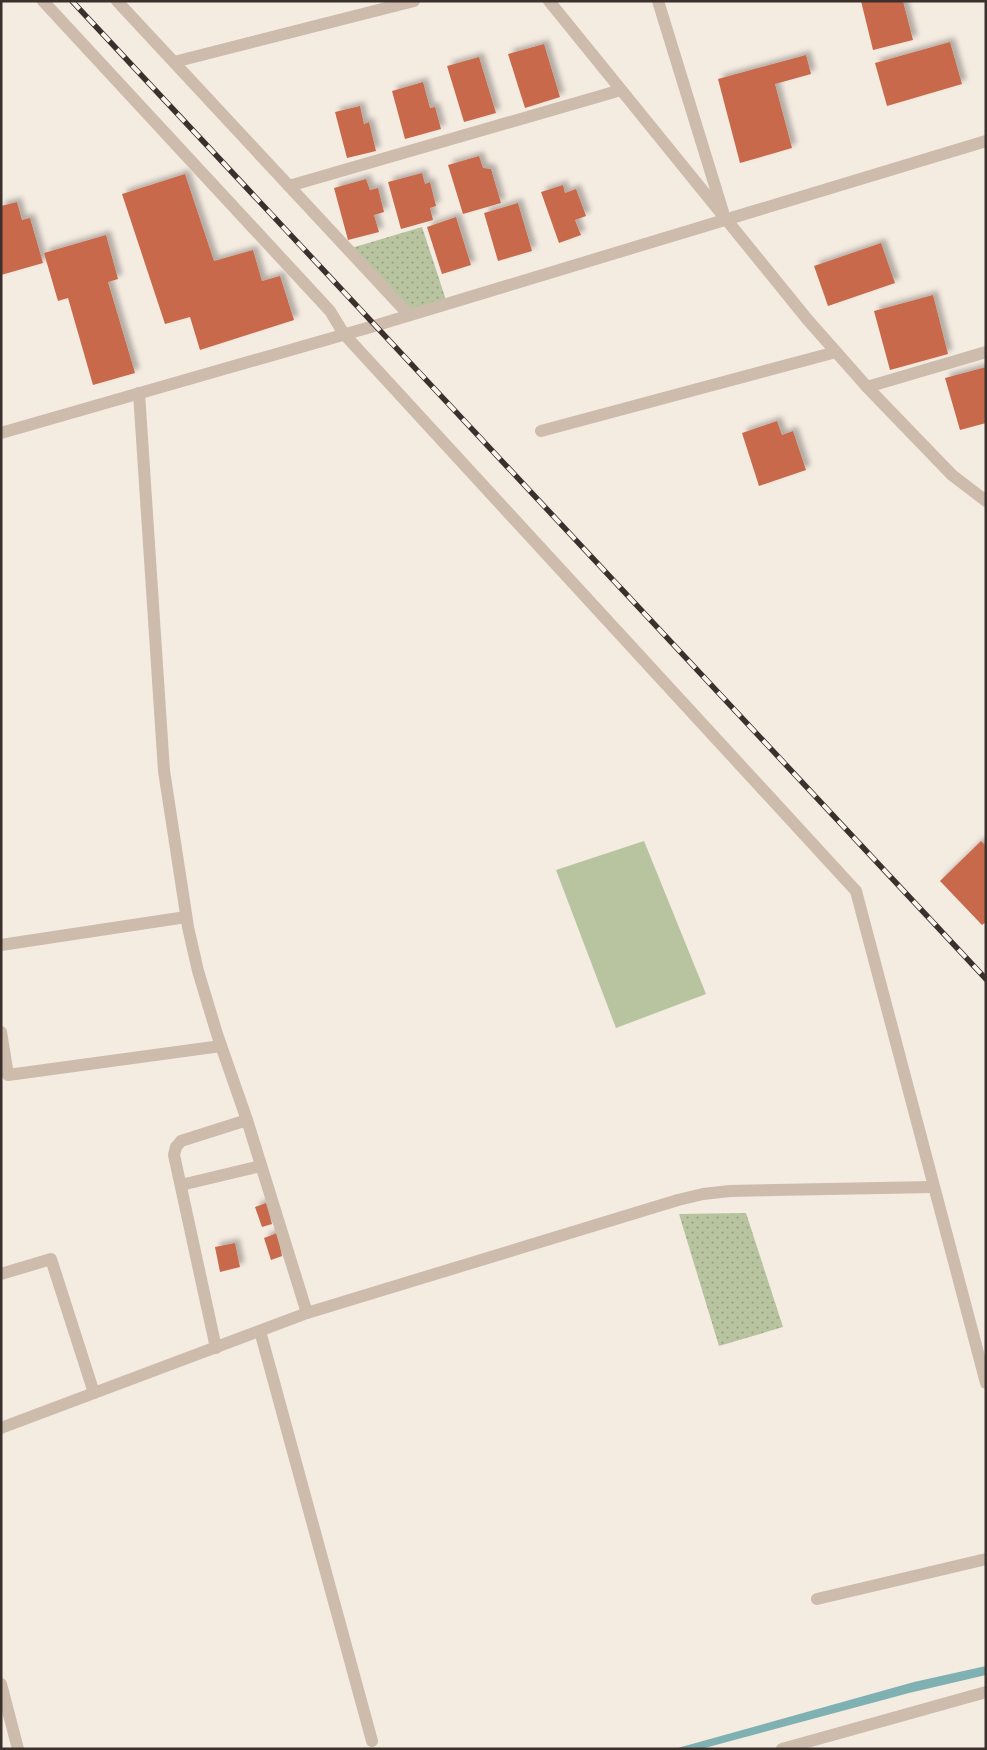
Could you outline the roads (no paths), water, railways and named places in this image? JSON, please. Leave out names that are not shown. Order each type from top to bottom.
[{"type":"street","points":[[43,1],[330,311],[344,334],[856,891],[986,1383]]},
{"type":"street","points":[[117,1],[409,315]]},
{"type":"street","points":[[174,62],[414,1]]},
{"type":"street","points":[[549,1],[836,352],[952,475],[986,501]]},
{"type":"street","points":[[658,1],[726,219]]},
{"type":"street","points":[[289,186],[621,90]]},
{"type":"street","points":[[1,433],[409,315],[986,141]]},
{"type":"street","points":[[541,431],[836,352]]},
{"type":"street","points":[[867,387],[986,352]]},
{"type":"street","points":[[139,393],[164,772],[186,917],[198,970],[221,1046],[247,1120],[306,1313]]},
{"type":"street","points":[[1,945],[186,917]]},
{"type":"street","points":[[1,1032],[8,1075],[221,1046]]},
{"type":"street","points":[[216,1348],[174,1155],[176,1147],[182,1141],[247,1120]]},
{"type":"street","points":[[181,1184],[261,1166]]},
{"type":"street","points":[[1,1428],[306,1313],[668,1203],[703,1194],[730,1191],[933,1187]]},
{"type":"street","points":[[1,1274],[51,1258],[94,1393]]},
{"type":"street","points":[[260,1331],[372,1741]]},
{"type":"street","points":[[817,1600],[986,1559]]},
{"type":"street","points":[[1,1684],[18,1749]]},
{"type":"street","points":[[782,1749],[986,1692]]},
{"type":"water","points":[[986,1666],[986,1675],[909,1693],[701,1749],[674,1749],[914,1682]]},
{"type":"railway","points":[[72,1],[986,979]]}]
